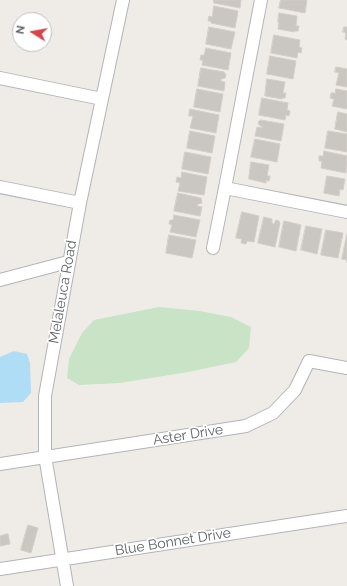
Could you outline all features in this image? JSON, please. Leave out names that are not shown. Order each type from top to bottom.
[{"type":"street","name":"Melaleuca Road","points":[[67,586],[45,456],[45,396],[68,262],[123,0]]},
{"type":"street","points":[[213,248],[261,0]]},
{"type":"street","points":[[0,78],[102,99]]},
{"type":"street","points":[[0,187],[80,203]]},
{"type":"street","points":[[225,188],[347,212]]},
{"type":"street","points":[[0,280],[68,262]]},
{"type":"street","name":"Aster Drive","points":[[0,464],[246,426],[273,413],[295,390],[309,361],[347,368]]},
{"type":"street","name":"Blue Bonnet Drive","points":[[0,569],[347,516]]},
{"type":"green space","points":[[159,307],[200,311],[231,317],[251,327],[249,348],[236,362],[188,372],[120,383],[79,385],[67,378],[69,359],[82,333],[94,320]]},
{"type":"water","points":[[14,351],[27,354],[30,363],[31,393],[23,402],[0,403],[0,357]]},
{"type":"building","points":[[214,0],[241,0],[240,8],[214,3]]},
{"type":"building","points":[[281,0],[307,0],[305,13],[279,8]]},
{"type":"building","points":[[214,6],[238,11],[235,28],[208,21],[209,16],[212,17]]},
{"type":"building","points":[[279,13],[297,16],[296,26],[299,26],[298,31],[294,32],[278,29]]},
{"type":"building","points":[[209,27],[235,32],[231,49],[206,44]]},
{"type":"building","points":[[344,27],[347,27],[347,40],[345,39],[346,33],[343,32]]},
{"type":"building","points":[[274,35],[300,40],[299,47],[302,48],[301,53],[298,52],[297,58],[271,53]]},
{"type":"building","points":[[206,48],[231,53],[228,70],[202,65],[203,60],[200,60],[201,55],[204,55]]},
{"type":"building","points":[[270,56],[296,61],[293,79],[267,74]]},
{"type":"building","points":[[336,67],[347,69],[347,87],[336,85],[339,73],[335,72]]},
{"type":"building","points":[[201,68],[224,72],[226,75],[225,78],[221,79],[221,81],[225,82],[224,91],[198,86]]},
{"type":"building","points":[[267,79],[285,82],[283,93],[286,93],[285,98],[282,99],[265,96]]},
{"type":"building","points":[[197,89],[223,94],[220,112],[194,107]]},
{"type":"building","points":[[336,89],[347,91],[347,109],[332,106],[334,99],[330,98],[331,93],[335,93]]},
{"type":"building","points":[[262,98],[288,103],[287,110],[290,111],[289,116],[286,115],[285,120],[259,115]]},
{"type":"building","points":[[190,109],[219,115],[216,133],[190,128],[193,116],[189,116]]},
{"type":"building","points":[[338,112],[347,114],[347,132],[335,129]]},
{"type":"building","points":[[261,120],[284,124],[281,141],[255,136],[257,127],[262,128],[262,126],[258,123]]},
{"type":"building","points":[[190,131],[215,136],[212,153],[187,148]]},
{"type":"building","points":[[328,131],[347,134],[347,152],[325,148]]},
{"type":"building","points":[[255,139],[280,144],[277,162],[251,157]]},
{"type":"building","points":[[324,151],[347,156],[346,173],[321,168],[322,161],[319,161],[319,156],[323,156]]},
{"type":"building","points":[[185,152],[211,157],[208,174],[182,169]]},
{"type":"building","points":[[251,162],[269,165],[267,176],[270,176],[269,181],[266,180],[266,183],[249,179]]},
{"type":"building","points":[[182,172],[207,177],[204,195],[178,191],[180,183],[176,182],[177,177],[181,178]]},
{"type":"building","points":[[327,176],[345,179],[343,190],[340,189],[339,196],[324,193]]},
{"type":"building","points":[[178,193],[201,198],[202,203],[198,204],[197,206],[202,207],[200,216],[174,211]]},
{"type":"building","points":[[242,212],[259,216],[254,242],[247,241],[246,244],[241,243],[242,239],[236,238]]},
{"type":"building","points":[[174,215],[200,220],[196,237],[170,232],[172,225],[169,224],[170,220],[173,220]]},
{"type":"building","points":[[264,217],[272,219],[272,223],[274,224],[276,220],[280,223],[275,247],[258,243]]},
{"type":"building","points":[[284,221],[301,225],[296,251],[279,247]]},
{"type":"building","points":[[306,226],[322,229],[317,254],[301,250]]},
{"type":"building","points":[[326,230],[343,233],[338,258],[321,255]]},
{"type":"building","points":[[347,234],[347,260],[342,259]]},
{"type":"building","points":[[169,235],[196,240],[192,258],[166,253]]},
{"type":"building","points":[[28,525],[38,528],[31,553],[21,550]]},
{"type":"building","points":[[8,534],[10,544],[0,546],[0,536]]}]
